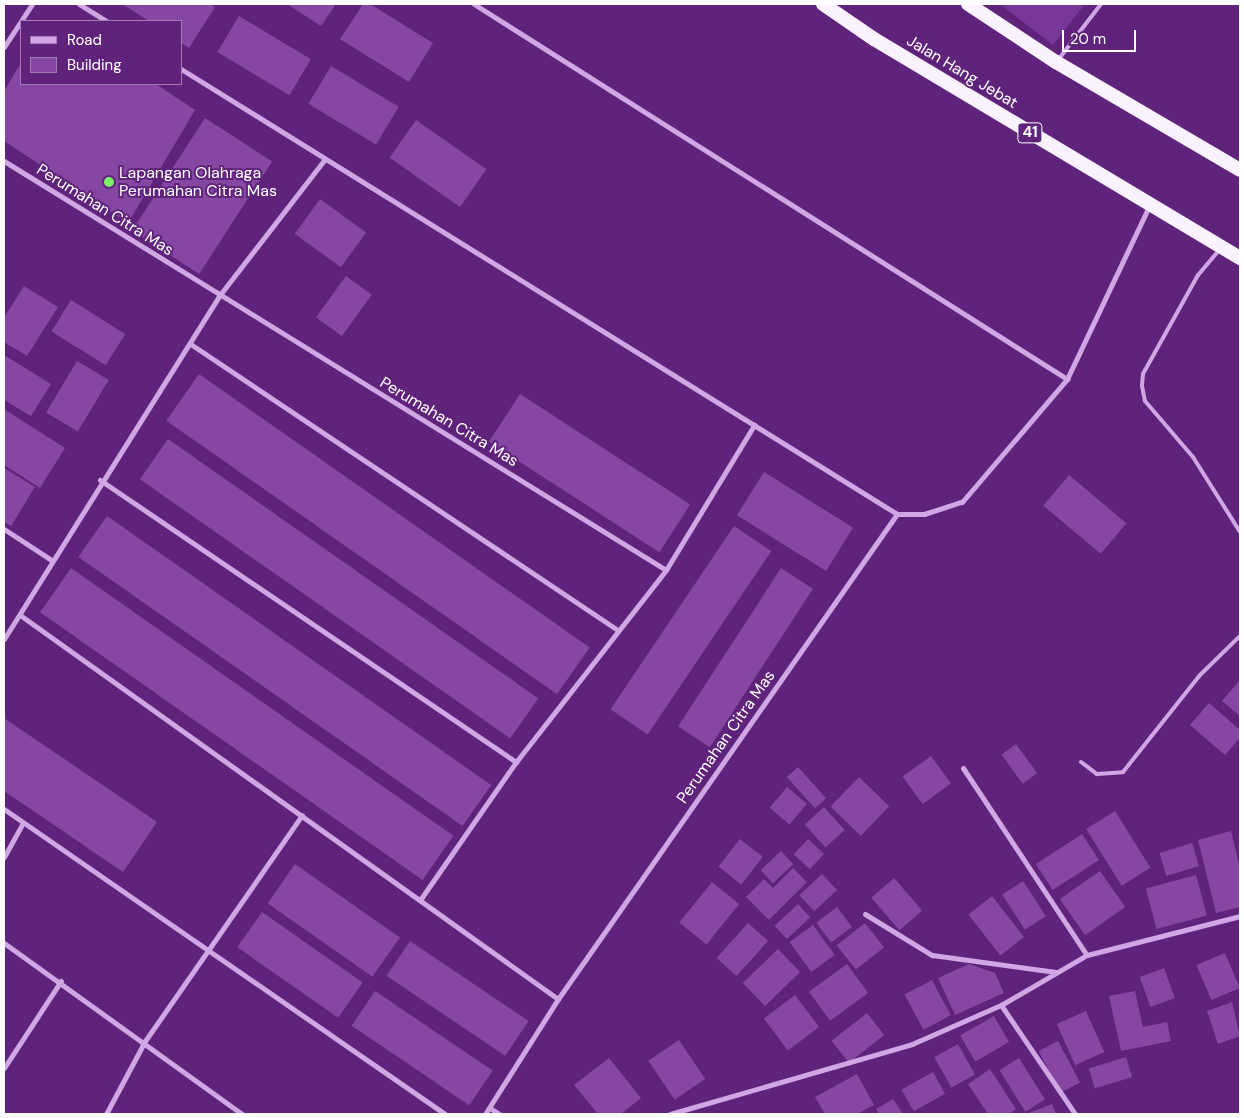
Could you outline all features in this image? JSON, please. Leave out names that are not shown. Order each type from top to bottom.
[{"type":"highway","name":"Jalan Hang Jebat","points":[[823,4],[1150,205],[1240,258]]},
{"type":"highway","points":[[968,4],[1056,62],[1240,170]]},
{"type":"street","points":[[22,20],[32,4]]},
{"type":"street","points":[[78,4],[104,20]]},
{"type":"street","points":[[474,4],[1067,379]]},
{"type":"street","points":[[4,47],[20,22]]},
{"type":"street","points":[[182,70],[324,160],[897,514],[924,514],[962,502],[1067,379],[1150,205]]},
{"type":"street","points":[[4,639],[20,615],[50,559],[100,480],[192,345],[219,296],[324,160]]},
{"type":"street","name":"Perumahan Citra Mas","points":[[4,161],[219,296],[666,570]]},
{"type":"street","points":[[192,345],[616,629]]},
{"type":"street","points":[[420,900],[516,762],[616,629],[666,570],[754,425]]},
{"type":"street","points":[[100,480],[516,762]]},
{"type":"street","name":"Perumahan Citra Mas","points":[[485,1114],[558,999],[897,514]]},
{"type":"street","points":[[4,528],[50,559]]},
{"type":"street","points":[[20,615],[558,999]]},
{"type":"street","points":[[963,768],[1087,955]]},
{"type":"street","points":[[4,809],[207,947],[445,1114]]},
{"type":"street","points":[[106,1114],[145,1042],[207,947],[302,815]]},
{"type":"street","points":[[4,857],[23,823]]},
{"type":"street","points":[[865,914],[932,955],[1057,972]]},
{"type":"street","points":[[670,1114],[695,1111],[912,1044],[1001,1005],[1087,955],[1240,916]]},
{"type":"street","points":[[4,943],[61,981],[242,1114]]},
{"type":"street","points":[[4,1068],[61,981]]},
{"type":"street","points":[[1001,1005],[1075,1114]]},
{"type":"street","points":[[490,1108],[500,1114]]},
{"type":"lane","points":[[1056,62],[1101,4]]},
{"type":"lane","points":[[1222,248],[1198,274],[1143,374],[1142,386],[1144,401],[1193,457],[1240,532]]},
{"type":"lane","points":[[1081,762],[1097,774],[1123,772],[1199,676],[1240,636]]},
{"type":"shaded area","points":[[1000,4],[1085,4],[1053,45]]},
{"type":"building","points":[[122,4],[210,4],[215,7],[189,48],[182,44],[182,20],[147,20]]},
{"type":"building","points":[[287,4],[336,4],[321,26]]},
{"type":"building","points":[[363,4],[370,4],[433,43],[409,82],[340,39]]},
{"type":"building","points":[[239,16],[311,59],[289,95],[217,52]]},
{"type":"building","name":"Lapangan Olahraga Perumahan Citra Mas","points":[[20,65],[20,85],[158,85],[195,110],[128,223],[4,141],[4,91]]},
{"type":"building","points":[[331,66],[399,107],[376,144],[308,104]]},
{"type":"building","points":[[205,118],[272,162],[199,274],[132,230]]},
{"type":"building","points":[[416,120],[486,169],[460,207],[390,158]]},
{"type":"building","points":[[320,199],[366,233],[341,267],[295,234]]},
{"type":"building","points":[[346,276],[372,295],[342,336],[316,317]]},
{"type":"building","points":[[24,286],[58,307],[27,356],[4,342],[4,318]]},
{"type":"building","points":[[71,300],[125,334],[106,365],[51,331]]},
{"type":"building","points":[[4,355],[51,384],[31,416],[4,400]]},
{"type":"building","points":[[77,361],[109,380],[78,431],[46,412]]},
{"type":"building","points":[[199,374],[590,648],[557,694],[166,421]]},
{"type":"building","points":[[520,394],[690,505],[659,552],[489,442]]},
{"type":"building","points":[[4,409],[65,448],[40,488],[4,465]]},
{"type":"building","points":[[168,439],[538,698],[510,738],[140,479]]},
{"type":"building","points":[[4,468],[35,487],[11,526],[4,522]]},
{"type":"building","points":[[764,472],[853,528],[826,571],[737,515]]},
{"type":"building","points":[[1069,475],[1126,523],[1101,554],[1043,506]]},
{"type":"building","points":[[107,516],[491,785],[463,826],[78,557]]},
{"type":"building","points":[[734,526],[771,551],[648,734],[610,709]]},
{"type":"building","points":[[71,568],[454,836],[423,880],[40,612]]},
{"type":"building","points":[[781,568],[813,589],[710,747],[678,727]]},
{"type":"building","points":[[1240,680],[1240,716],[1222,701]]},
{"type":"building","points":[[1209,703],[1240,730],[1240,738],[1225,755],[1190,725]]},
{"type":"building","points":[[4,718],[157,822],[123,872],[4,791]]},
{"type":"building","points":[[1016,744],[1037,773],[1023,784],[1001,755]]},
{"type":"building","points":[[931,756],[951,784],[923,804],[903,777]]},
{"type":"building","points":[[798,767],[826,798],[815,808],[787,777]]},
{"type":"building","points":[[859,777],[889,806],[861,836],[831,806]]},
{"type":"building","points":[[787,787],[807,804],[790,824],[770,808]]},
{"type":"building","points":[[824,807],[845,830],[825,847],[805,824]]},
{"type":"building","points":[[1115,811],[1151,868],[1122,886],[1086,829]]},
{"type":"building","points":[[1231,831],[1240,868],[1240,907],[1216,913],[1198,840]]},
{"type":"building","points":[[1082,834],[1099,860],[1053,890],[1036,864]]},
{"type":"building","points":[[740,839],[763,857],[741,884],[718,867]]},
{"type":"building","points":[[808,839],[824,854],[810,869],[794,854]]},
{"type":"building","points":[[1192,843],[1199,866],[1167,876],[1159,853]]},
{"type":"building","points":[[781,851],[793,864],[773,883],[761,870]]},
{"type":"building","points":[[295,864],[400,937],[372,977],[267,903]]},
{"type":"building","points":[[793,868],[807,882],[769,920],[746,897],[764,879],[773,888]]},
{"type":"building","points":[[1100,871],[1125,907],[1085,935],[1060,899]]},
{"type":"building","points":[[822,874],[837,890],[814,911],[799,895]]},
{"type":"building","points":[[1196,875],[1207,916],[1157,929],[1146,888]]},
{"type":"building","points":[[894,878],[922,910],[900,930],[871,898]]},
{"type":"building","points":[[1023,881],[1046,916],[1025,930],[1002,895]]},
{"type":"building","points":[[712,882],[739,904],[706,944],[679,922]]},
{"type":"building","points":[[992,896],[1024,937],[1000,955],[968,914]]},
{"type":"building","points":[[798,904],[810,917],[787,939],[775,926]]},
{"type":"building","points":[[837,907],[852,927],[831,943],[816,923]]},
{"type":"building","points":[[262,912],[363,983],[338,1018],[237,947]]},
{"type":"building","points":[[748,923],[768,941],[737,976],[717,958]]},
{"type":"building","points":[[865,923],[884,947],[856,970],[837,945]]},
{"type":"building","points":[[813,925],[835,955],[811,972],[790,942]]},
{"type":"building","points":[[410,941],[529,1021],[505,1056],[387,976]]},
{"type":"building","points":[[778,949],[800,972],[765,1006],[743,983]]},
{"type":"building","points":[[1225,953],[1240,988],[1211,1000],[1196,965]]},
{"type":"building","points":[[847,964],[868,993],[830,1021],[809,992]]},
{"type":"building","points":[[969,964],[995,973],[1004,993],[955,1015],[938,978]]},
{"type":"building","points":[[1164,968],[1175,998],[1151,1007],[1140,977]]},
{"type":"building","points":[[932,980],[951,1015],[923,1030],[905,995]]},
{"type":"building","points":[[375,991],[493,1070],[469,1105],[352,1026]]},
{"type":"building","points":[[1135,991],[1143,1027],[1167,1022],[1171,1041],[1121,1051],[1109,996]]},
{"type":"building","points":[[795,995],[819,1027],[788,1050],[764,1018]]},
{"type":"building","points":[[1232,1002],[1240,1036],[1218,1044],[1207,1011]]},
{"type":"building","points":[[1086,1011],[1104,1052],[1075,1065],[1057,1024]]},
{"type":"building","points":[[867,1013],[884,1035],[849,1063],[832,1041]]},
{"type":"building","points":[[994,1016],[1009,1042],[975,1061],[960,1036]]},
{"type":"building","points":[[679,1040],[705,1079],[675,1100],[648,1061]]},
{"type":"building","points":[[1058,1041],[1080,1082],[1061,1093],[1039,1051]]},
{"type":"building","points":[[958,1044],[975,1075],[951,1088],[934,1057]]},
{"type":"building","points":[[1126,1057],[1132,1077],[1095,1088],[1089,1068]]},
{"type":"building","points":[[609,1058],[641,1098],[621,1114],[598,1114],[574,1085]]},
{"type":"building","points":[[1019,1058],[1045,1100],[1025,1112],[999,1070]]},
{"type":"building","points":[[990,1069],[1016,1109],[1009,1114],[988,1114],[968,1084]]},
{"type":"building","points":[[933,1072],[945,1094],[914,1111],[902,1089]]},
{"type":"building","points":[[857,1074],[874,1105],[857,1114],[825,1114],[815,1097]]},
{"type":"building","points":[[893,1099],[903,1114],[879,1114],[876,1109]]},
{"type":"building","points":[[1052,1104],[1056,1114],[1026,1114]]},
{"type":"place","name":"Lapangan Olahraga Perumahan Citra Mas","points":[[109,182]]}]
